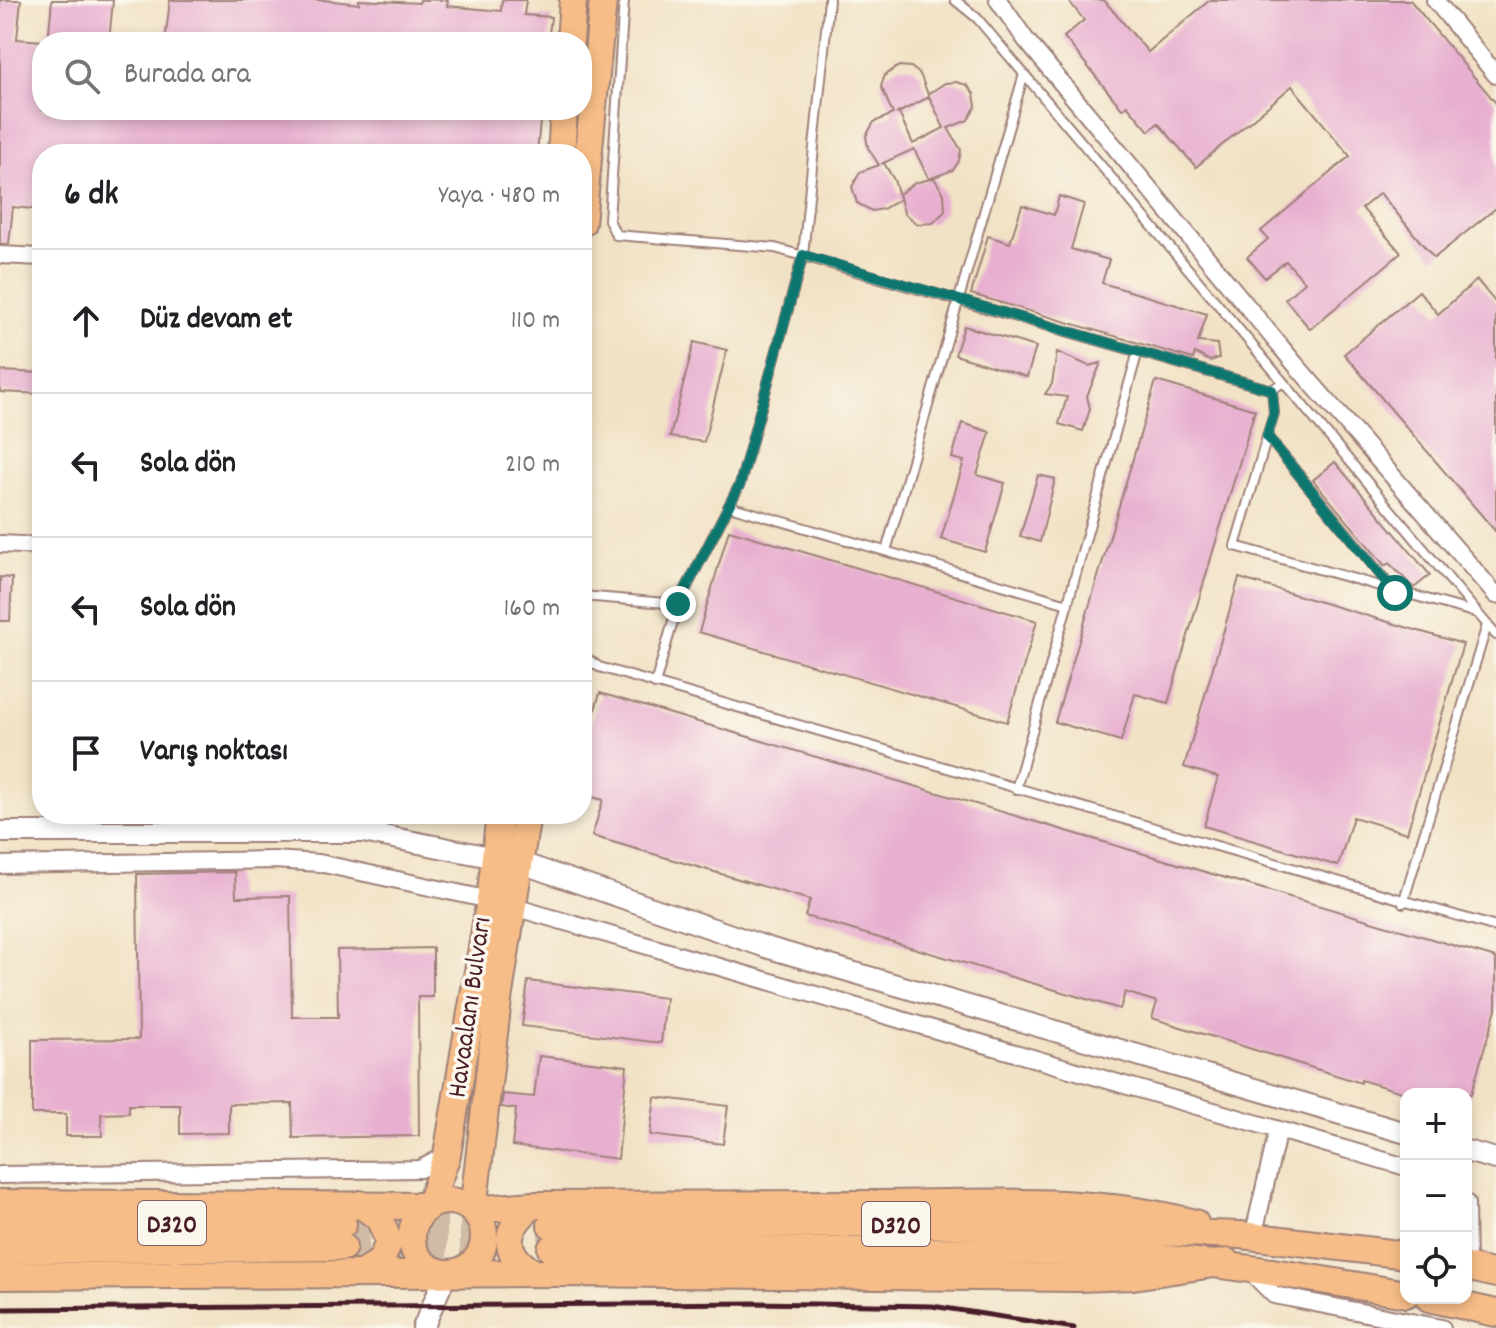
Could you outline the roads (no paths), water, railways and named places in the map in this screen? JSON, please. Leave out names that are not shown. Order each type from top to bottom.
[{"type":"main road","points":[[571,32],[573,0]]},
{"type":"main road","points":[[592,117],[603,0]]},
{"type":"main road","points":[[562,144],[563,120]]},
{"type":"main road","points":[[589,144],[592,120]]},
{"type":"main road","name":"Havaalanı Bulvarı","points":[[473,1210],[498,1000],[502,904],[494,858],[499,824]]},
{"type":"main road","name":"Havaalanı Bulvarı","points":[[429,1206],[447,1155],[502,904],[521,863],[526,824]]},
{"type":"main road","points":[[349,1225],[452,1201],[473,1210],[533,1205],[1078,1205],[1154,1212],[1247,1236]]},
{"type":"main road","points":[[0,1203],[349,1225],[379,1218],[389,1242],[381,1261],[362,1274]]},
{"type":"main road","points":[[533,1205],[516,1220],[510,1242],[519,1262],[534,1273]]},
{"type":"main road","points":[[429,1206],[414,1223],[413,1246],[425,1265],[446,1274],[467,1268],[482,1252],[484,1230],[473,1210]]},
{"type":"main road","name":"D320","points":[[0,1224],[349,1225]]},
{"type":"main road","name":"D320","points":[[1400,1254],[1247,1236],[924,1224],[551,1237],[1082,1252],[1235,1264],[1400,1293]]},
{"type":"main road","name":"D320","points":[[0,1250],[349,1225]]},
{"type":"main road","points":[[0,1276],[534,1273],[1077,1278],[1133,1276],[1235,1264]]},
{"type":"main road","points":[[1472,1269],[1496,1274]]},
{"type":"main road","points":[[1456,1304],[1496,1313]]},
{"type":"street","points":[[998,0],[1026,40],[1295,364],[1496,595]]},
{"type":"street","points":[[1435,0],[1496,75]]},
{"type":"street","points":[[0,255],[32,257]]},
{"type":"street","points":[[0,544],[32,546]]},
{"type":"street","points":[[0,832],[363,832],[521,863],[769,948],[1103,1042],[1400,1131]]},
{"type":"street","points":[[0,865],[274,860],[319,863],[502,904],[1400,1165]]},
{"type":"street","points":[[1247,1236],[1278,1130]]},
{"type":"street","points":[[1472,1153],[1496,1159]]},
{"type":"street","points":[[0,1175],[420,1169],[447,1155]]},
{"type":"street","points":[[1235,1264],[1274,1295],[1442,1328]]},
{"type":"street","points":[[423,1328],[446,1274]]},
{"type":"lane","points":[[624,0],[609,220],[612,231],[621,237],[775,248],[1272,390]]},
{"type":"lane","points":[[655,684],[678,604],[740,484],[803,255],[829,0]]},
{"type":"lane","points":[[955,0],[970,10],[1496,635]]},
{"type":"lane","points":[[886,551],[1024,74]]},
{"type":"lane","points":[[1016,789],[1138,351]]},
{"type":"lane","points":[[1272,390],[1283,382]]},
{"type":"lane","points":[[1272,390],[1274,413],[1235,546],[1395,593],[1478,613]]},
{"type":"lane","points":[[1267,436],[1395,593]]},
{"type":"lane","points":[[729,506],[1068,604]]},
{"type":"lane","points":[[592,597],[678,604]]},
{"type":"lane","points":[[1403,903],[1487,625]]},
{"type":"lane","points":[[592,662],[655,684],[1403,903],[1496,927]]},
{"type":"tunnel","points":[[343,1224],[551,1225]]},
{"type":"tunnel","points":[[343,1247],[551,1249]]},
{"type":"railway","points":[[0,1309],[756,1303],[932,1306],[1074,1328]]}]
